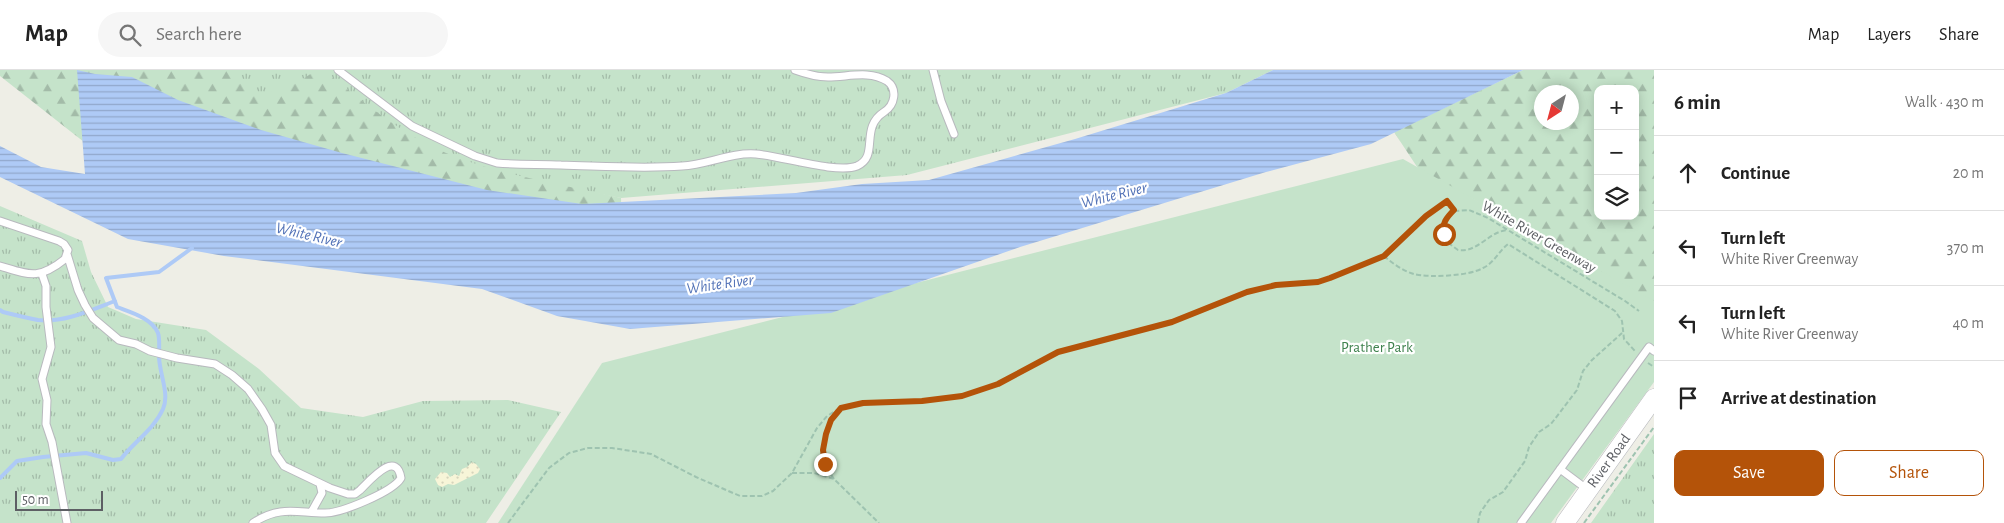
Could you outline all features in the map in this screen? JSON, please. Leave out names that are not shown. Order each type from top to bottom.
[{"type":"street","name":"River Road","points":[[1565,523],[1654,398]]},
{"type":"lane","points":[[338,70],[412,126],[475,156],[497,163],[653,168],[684,166],[747,154],[783,158],[824,168],[856,166],[863,162],[868,156],[872,123],[888,110],[894,100],[891,85],[879,76],[865,72],[830,78],[810,75],[795,70]]},
{"type":"lane","points":[[933,70],[941,101],[954,134]]},
{"type":"lane","points":[[0,221],[59,240],[66,248],[78,290],[85,305],[93,318],[118,340],[177,358],[215,364],[232,375],[253,395],[271,425],[275,453],[279,460],[291,470],[320,484],[339,491],[355,494],[376,474],[388,467],[392,466],[398,469],[402,478],[393,487],[341,510],[324,513],[283,511],[253,523]]},
{"type":"lane","points":[[0,266],[23,274],[42,274],[58,265],[65,259],[67,254]]},
{"type":"lane","points":[[42,274],[46,286],[46,308],[51,347],[42,379],[47,400],[46,424],[52,442],[67,523]]},
{"type":"lane","points":[[1521,523],[1649,347],[1654,350]]},
{"type":"lane","points":[[1560,469],[1588,490]]},
{"type":"lane","points":[[312,511],[322,493],[320,484]]},
{"type":"path","name":"White River Greenway","points":[[508,523],[548,468],[569,453],[588,448],[612,448],[650,454],[733,493],[747,497],[767,494],[792,474],[821,422],[832,412],[841,408],[863,403],[930,400],[962,396],[1003,381],[1058,352],[1172,322],[1255,290],[1276,285],[1324,280],[1384,256],[1421,220],[1447,201],[1454,210],[1464,209],[1473,211],[1508,230],[1625,301],[1638,311]]},
{"type":"path","points":[[1454,210],[1447,218],[1442,229],[1447,242],[1458,250],[1472,249],[1498,232],[1508,230]]},
{"type":"path","points":[[1384,256],[1412,273],[1422,275],[1467,273],[1488,265],[1508,244],[1610,307],[1620,317],[1626,341],[1641,358],[1654,367]]},
{"type":"path","points":[[1478,523],[1480,513],[1489,500],[1503,492],[1525,461],[1529,447],[1539,432],[1552,424],[1577,390],[1583,371],[1592,360],[1623,333]]},
{"type":"path","points":[[841,408],[828,426],[823,450],[825,464],[834,479],[879,523]]},
{"type":"path","points":[[1584,523],[1654,427]]},
{"type":"path","points":[[792,474],[814,473],[834,479]]},
{"type":"green space","points":[[0,70],[228,70],[241,81],[264,95],[301,80],[317,70],[322,70],[390,122],[436,149],[461,159],[514,175],[621,198],[622,226],[98,153],[0,76]]},
{"type":"green space","points":[[183,70],[1273,70],[1226,93],[907,175],[621,198],[415,158]]},
{"type":"green space","points":[[1523,70],[1654,70],[1654,302],[1613,284],[1473,199],[1433,191],[1394,132]]},
{"type":"green space","name":"Prather Park","points":[[1403,159],[1654,301],[1654,382],[1551,523],[498,523],[602,363]]},
{"type":"green space","points":[[0,206],[82,241],[91,272],[108,307],[136,319],[206,330],[259,369],[301,408],[363,417],[423,401],[508,400],[561,412],[486,523],[0,523]]},
{"type":"green space","points":[[1654,434],[1654,523],[1591,523]]},
{"type":"sand","points":[[472,462],[480,469],[478,473],[454,485],[448,484],[442,487],[438,485],[435,479],[441,472],[447,473],[450,477],[455,474],[459,476],[462,469]]},
{"type":"water","name":"White River","points":[[77,70],[95,74],[132,77],[178,100],[261,130],[342,153],[487,190],[582,204],[796,193],[862,184],[929,180],[1075,139],[1226,93],[1273,70],[1523,70],[1371,144],[1266,172],[1020,247],[831,313],[630,329],[557,316],[482,289],[224,256],[128,239],[0,177],[0,146],[41,167],[85,174]]},
{"type":"waterway","points":[[0,478],[17,461],[86,453],[113,460],[121,459],[149,429],[159,416],[165,403],[165,390],[159,363],[158,333],[151,323],[134,313],[117,307],[106,278],[159,272],[192,248]]},
{"type":"waterway","points":[[0,310],[38,320],[58,320],[115,301]]},
{"type":"route","points":[[825,464],[823,450],[826,434],[831,420],[841,408],[863,403],[922,401],[962,396],[998,384],[1058,352],[1097,340],[1172,322],[1247,292],[1276,285],[1318,282],[1330,278],[1384,256],[1426,216],[1447,201],[1454,210],[1442,229],[1444,234]]}]
